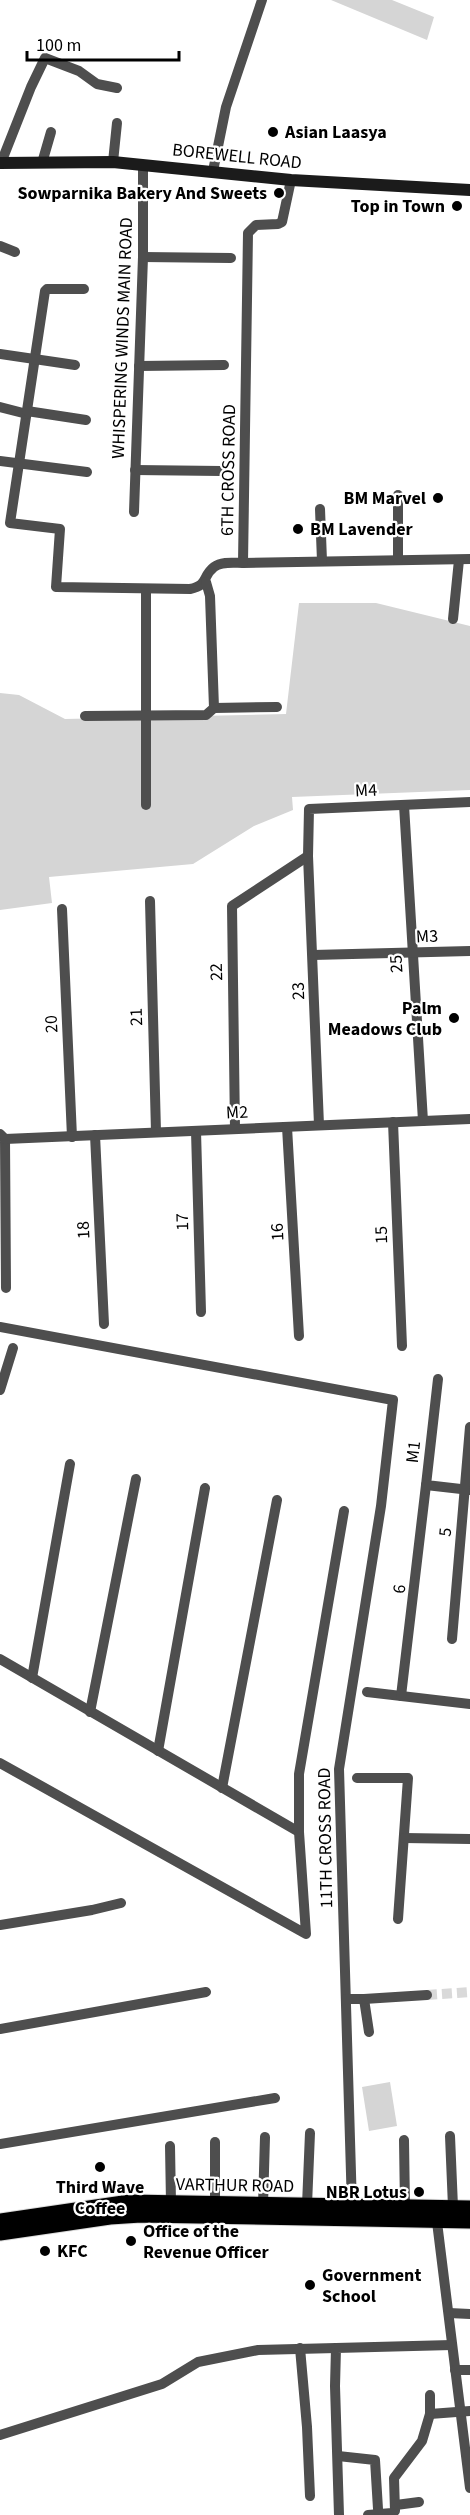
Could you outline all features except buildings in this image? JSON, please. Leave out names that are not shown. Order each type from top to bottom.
[{"type":"main road","name":"VARTHUR ROAD","points":[[0,2220],[130,2202],[405,2207],[470,2221]]},
{"type":"main road","name":"VARTHUR ROAD","points":[[0,2234],[110,2217],[141,2215],[436,2213],[453,2207],[470,2208]]},
{"type":"street","points":[[213,171],[226,107],[262,0]]},
{"type":"street","points":[[1,163],[45,58],[79,70],[97,84],[117,88]]},
{"type":"street","points":[[113,162],[117,123]]},
{"type":"street","points":[[42,164],[51,132]]},
{"type":"street","name":"BOREWELL ROAD","points":[[1,163],[113,162],[291,180],[470,190]]},
{"type":"street","name":"WHISPERING WINDS MAIN ROAD","points":[[135,512],[143,256],[142,165]]},
{"type":"street","name":"6TH CROSS ROAD","points":[[243,563],[248,233],[256,225],[282,222],[291,180]]},
{"type":"street","points":[[0,246],[15,252]]},
{"type":"street","points":[[143,256],[231,258]]},
{"type":"street","points":[[84,290],[47,289],[45,291],[19,465],[5,521],[60,529],[56,587],[190,590],[206,582],[213,568],[222,564],[465,559],[453,618]]},
{"type":"street","points":[[0,354],[75,365]]},
{"type":"street","points":[[139,366],[224,365]]},
{"type":"street","points":[[0,407],[86,420]]},
{"type":"street","points":[[0,461],[87,472]]},
{"type":"street","points":[[135,470],[221,471]]},
{"type":"street","points":[[398,495],[398,560]]},
{"type":"street","points":[[320,508],[322,561]]},
{"type":"street","points":[[206,582],[210,596],[214,708]]},
{"type":"street","points":[[146,589],[146,805]]},
{"type":"street","points":[[85,716],[206,715],[214,708],[277,707]]},
{"type":"street","name":"M4","points":[[308,856],[309,809],[470,802]]},
{"type":"street","name":"25","points":[[404,805],[423,1121]]},
{"type":"street","name":"23","points":[[308,856],[314,955],[319,1125]]},
{"type":"street","name":"22","points":[[235,1129],[232,906],[308,856]]},
{"type":"street","name":"21","points":[[150,901],[156,1132]]},
{"type":"street","name":"20","points":[[62,909],[72,1137]]},
{"type":"street","name":"M3","points":[[314,955],[470,951]]},
{"type":"street","name":"M2","points":[[3,1137],[72,1137],[470,1119]]},
{"type":"street","name":"15","points":[[393,1122],[402,1346]]},
{"type":"street","name":"16","points":[[287,1127],[299,1336]]},
{"type":"street","name":"17","points":[[196,1131],[201,1312]]},
{"type":"street","name":"18","points":[[95,1135],[104,1324]]},
{"type":"street","points":[[3,1137],[6,1288]]},
{"type":"street","name":"11TH CROSS ROAD","points":[[0,1327],[393,1400],[381,1506],[339,1769],[352,2207]]},
{"type":"street","points":[[0,1390],[13,1348]]},
{"type":"street","name":"M1","points":[[438,1378],[426,1485],[467,1490]]},
{"type":"street","name":"5","points":[[452,1640],[467,1490],[470,1427]]},
{"type":"street","points":[[32,1678],[70,1464]]},
{"type":"street","points":[[90,1712],[136,1479]]},
{"type":"street","name":"6","points":[[402,1696],[426,1485]]},
{"type":"street","points":[[158,1751],[206,1488]]},
{"type":"street","points":[[222,1788],[277,1500]]},
{"type":"street","points":[[0,1763],[306,1934],[299,1832],[299,1774],[344,1511]]},
{"type":"street","points":[[0,1659],[299,1832]]},
{"type":"street","points":[[367,1692],[470,1704]]},
{"type":"street","points":[[357,1778],[408,1778],[398,1918]]},
{"type":"street","points":[[404,1838],[470,1839]]},
{"type":"street","points":[[0,1924],[121,1903]]},
{"type":"street","points":[[0,2029],[206,1992]]},
{"type":"street","points":[[346,1999],[427,1995]]},
{"type":"street","points":[[364,1999],[369,2032]]},
{"type":"street","points":[[0,2144],[275,2098]]},
{"type":"street","points":[[307,2205],[310,2133]]},
{"type":"street","points":[[450,2136],[453,2207]]},
{"type":"street","points":[[263,2205],[266,2137]]},
{"type":"street","points":[[404,2140],[405,2207]]},
{"type":"street","points":[[215,2142],[215,2204]]},
{"type":"street","points":[[170,2146],[171,2203]]},
{"type":"street","points":[[436,2213],[455,2370],[464,2411],[470,2488]]},
{"type":"street","points":[[448,2313],[470,2314]]},
{"type":"street","points":[[0,2435],[162,2384],[198,2362],[258,2350],[452,2345]]},
{"type":"street","points":[[300,2348],[310,2496]]},
{"type":"street","points":[[336,2348],[339,2515]]},
{"type":"street","points":[[455,2370],[470,2370]]},
{"type":"street","points":[[368,2515],[392,2513],[396,2509],[395,2475],[422,2441],[430,2414],[429,2395]]},
{"type":"street","points":[[430,2414],[464,2411]]},
{"type":"street","points":[[338,2456],[375,2460],[378,2509]]},
{"type":"street","points":[[396,2505],[419,2502]]},
{"type":"shaded area","points":[[331,0],[392,0],[434,17],[427,40]]},
{"type":"shaded area","points":[[299,603],[376,603],[470,626],[470,790],[292,797],[293,810],[254,826],[193,864],[49,877],[52,903],[0,910],[0,693],[19,695],[65,719],[286,714]]},
{"type":"shaded area","points":[[390,2082],[397,2126],[369,2131],[362,2087]]},
{"type":"tunnel","points":[[427,1995],[470,1992]]},
{"type":"place","name":"Asian Laasya","points":[[273,132]]},
{"type":"place","name":"Sowparnika Bakery And Sweets","points":[[279,193]]},
{"type":"place","name":"Top in Town","points":[[457,206]]},
{"type":"place","name":"BM Marvel","points":[[438,498]]},
{"type":"place","name":"BM Lavender","points":[[298,529]]},
{"type":"place","name":"Palm Meadows Club","points":[[454,1018]]},
{"type":"place","name":"Third Wave Coffee","points":[[100,2167]]},
{"type":"place","name":"NBR Lotus","points":[[419,2192]]},
{"type":"place","name":"Office of the Revenue Officer","points":[[131,2241]]},
{"type":"place","name":"KFC","points":[[45,2251]]},
{"type":"place","name":"Government School","points":[[310,2285]]}]
